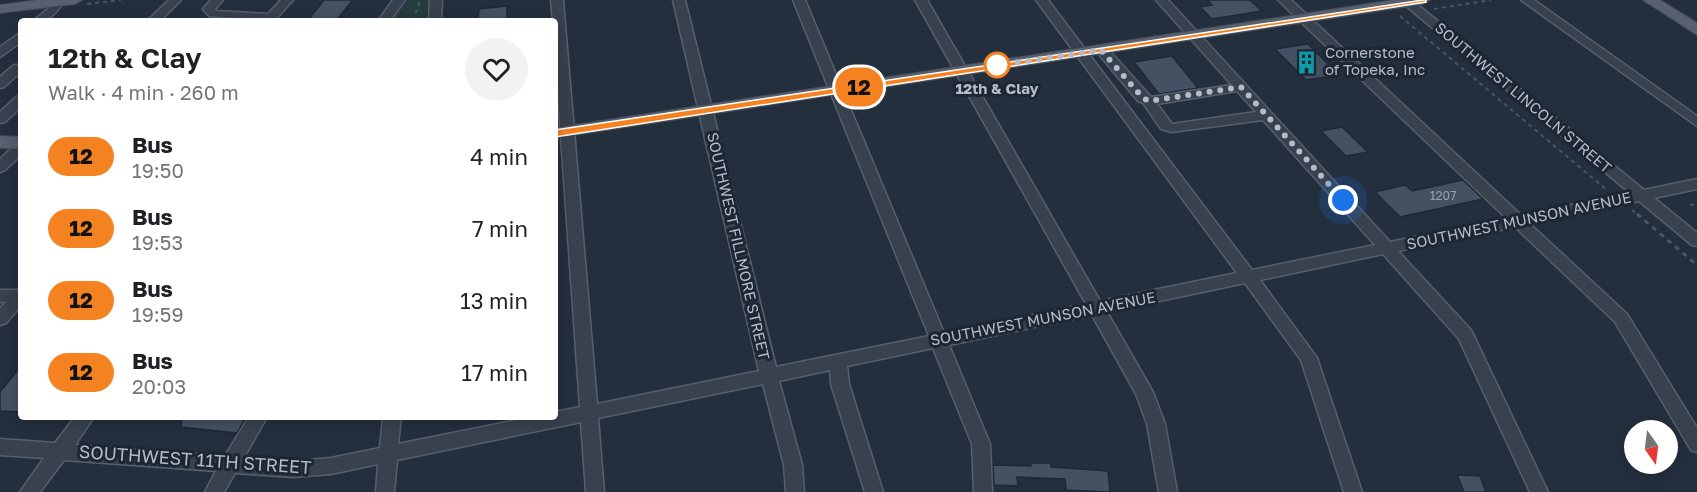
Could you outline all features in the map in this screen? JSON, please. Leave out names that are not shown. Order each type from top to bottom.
[{"type":"main road","points":[[0,9],[75,0]]},
{"type":"main road","points":[[1650,0],[1697,30]]},
{"type":"main road","points":[[561,132],[1304,18],[1409,4]]},
{"type":"main road","points":[[0,142],[18,145]]},
{"type":"street","points":[[156,18],[175,0]]},
{"type":"street","points":[[217,0],[209,9],[213,14],[251,18]]},
{"type":"street","points":[[272,18],[287,0]]},
{"type":"street","points":[[386,18],[399,0]]},
{"type":"street","points":[[435,18],[436,0]]},
{"type":"street","points":[[557,0],[558,18]]},
{"type":"street","name":"SOUTHWEST FILLMORE STREET","points":[[679,0],[769,375],[793,465],[795,492]]},
{"type":"street","points":[[799,0],[981,444],[983,492]]},
{"type":"street","points":[[921,0],[1150,406],[1156,424],[1168,492]]},
{"type":"street","points":[[1042,0],[1247,278],[1309,358],[1353,492]]},
{"type":"street","points":[[1162,0],[1465,335],[1539,492]]},
{"type":"street","points":[[1284,0],[1521,221],[1621,318],[1697,444]]},
{"type":"street","points":[[1527,0],[1697,122]]},
{"type":"street","points":[[42,18],[59,1]]},
{"type":"street","name":"SOUTHWEST LINCOLN STREET","points":[[1409,4],[1697,241]]},
{"type":"street","points":[[558,33],[561,132],[595,492]]},
{"type":"street","points":[[0,53],[18,38]]},
{"type":"street","points":[[1101,50],[1148,101],[1166,126],[1171,128],[1266,115]]},
{"type":"street","points":[[0,68],[18,68]]},
{"type":"street","points":[[0,84],[18,70]]},
{"type":"street","points":[[1148,101],[1156,102],[1241,87]]},
{"type":"street","points":[[0,119],[18,103]]},
{"type":"street","points":[[0,167],[18,148]]},
{"type":"street","name":"SOUTHWEST MUNSON AVENUE","points":[[558,418],[1697,184]]},
{"type":"street","points":[[0,296],[18,296]]},
{"type":"street","points":[[0,319],[18,298]]},
{"type":"street","points":[[838,362],[840,384],[874,492]]},
{"type":"street","points":[[29,492],[83,420]]},
{"type":"street","points":[[214,492],[256,420]]},
{"type":"street","points":[[385,492],[392,420]]},
{"type":"street","name":"SOUTHWEST MUNSON AVENUE","points":[[388,454],[550,420]]},
{"type":"street","name":"SOUTHWEST 11TH STREET","points":[[0,447],[312,469],[388,454]]},
{"type":"path","points":[[414,18],[420,0]]},
{"type":"path","points":[[1409,4],[1619,200],[1697,265]]},
{"type":"path","points":[[1690,205],[1697,204]]},
{"type":"green space","points":[[406,0],[429,0],[427,18],[392,18]]},
{"type":"building","points":[[324,0],[353,0],[338,18],[310,18]]},
{"type":"building","points":[[1207,0],[1250,0],[1262,11],[1212,19],[1200,7],[1212,5]]},
{"type":"building","points":[[507,6],[507,18],[478,18],[479,9]]},
{"type":"building","name":"Cornerstone of Topeka, Inc","points":[[1308,44],[1339,75],[1306,80],[1275,49]]},
{"type":"building","points":[[1172,56],[1198,88],[1159,94],[1134,62]]},
{"type":"building","points":[[1342,127],[1368,152],[1346,156],[1321,131]]},
{"type":"building","points":[[1463,180],[1483,199],[1400,217],[1375,192],[1405,185],[1412,191]]},
{"type":"building","points":[[18,370],[18,412],[0,411],[0,392]]},
{"type":"building","points":[[182,420],[244,420],[237,433],[181,427]]},
{"type":"building","points":[[1030,463],[1051,463],[1051,467],[1108,471],[1110,492],[1066,490],[1065,479],[1017,477],[1018,486],[994,485],[993,465],[1031,466]]},
{"type":"building","points":[[1457,475],[1480,476],[1486,492],[1464,492]]},
{"type":"bus line","name":"12","points":[[558,133],[1423,0]]},
{"type":"place","name":"Cornerstone of Topeka, Inc","points":[[1307,62]]},
{"type":"place","name":"12th & Clay","points":[[997,65]]},
{"type":"route","points":[[997,65],[986,67],[1101,50],[1143,98],[1149,101],[1156,102],[1241,87],[1343,200]]}]
